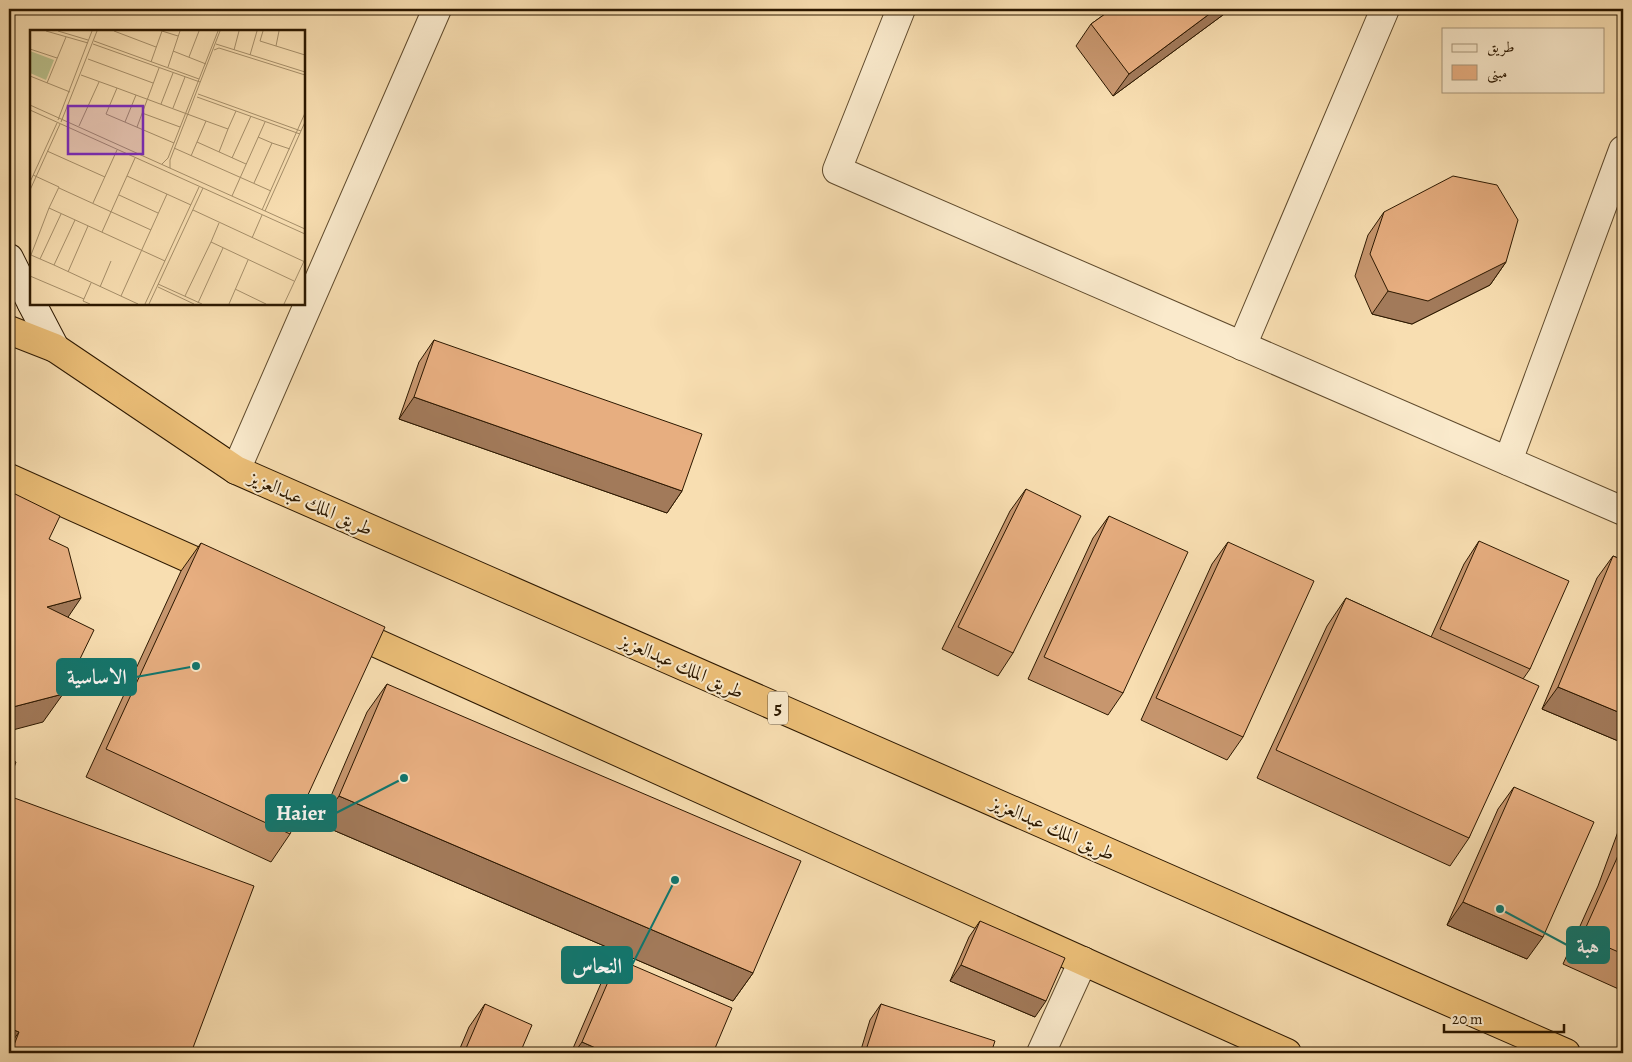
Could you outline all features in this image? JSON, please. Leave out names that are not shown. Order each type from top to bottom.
[{"type":"highway","name":"طريق الملك عبدالعزيز","points":[[9,330],[55,348],[236,470],[1566,1053]]},
{"type":"highway","points":[[9,478],[245,584]]},
{"type":"highway","points":[[318,617],[1288,1053]]},
{"type":"street","points":[[236,470],[437,9]]},
{"type":"street","points":[[902,9],[837,170],[1623,511]]},
{"type":"street","points":[[1242,346],[1385,9]]},
{"type":"street","points":[[1508,461],[1623,154]]},
{"type":"street","points":[[9,258],[30,299]]},
{"type":"street","points":[[33,305],[55,348]]},
{"type":"street","points":[[1041,1053],[1082,961]]},
{"type":"building","points":[[1112,9],[1216,9],[1129,74],[1091,24]]},
{"type":"building","points":[[1453,176],[1497,185],[1518,220],[1506,262],[1428,301],[1388,291],[1370,254],[1384,212]]},
{"type":"building","points":[[434,340],[702,434],[682,491],[414,397]]},
{"type":"building","points":[[1026,489],[1081,516],[1013,653],[958,627]]},
{"type":"building","points":[[9,491],[60,516],[49,539],[68,548],[81,598],[47,607],[94,630],[63,694],[9,708]]},
{"type":"building","points":[[1109,516],[1188,552],[1123,693],[1044,657]]},
{"type":"building","points":[[1479,541],[1569,581],[1530,669],[1440,629]]},
{"type":"building","points":[[1228,542],[1314,581],[1243,737],[1156,698]]},
{"type":"building","points":[[201,543],[385,627],[290,834],[106,749]]},
{"type":"building","points":[[1613,556],[1623,560],[1623,714],[1558,687]]},
{"type":"building","points":[[1346,598],[1539,686],[1469,838],[1276,750]]},
{"type":"building","points":[[387,684],[801,861],[753,973],[339,796]]},
{"type":"building","points":[[9,759],[16,762],[9,781]]},
{"type":"building","points":[[1514,787],[1594,822],[1543,937],[1463,902]]},
{"type":"building","points":[[9,796],[254,886],[191,1053],[11,1053],[19,1032],[9,1028]]},
{"type":"building","points":[[1623,842],[1623,954],[1582,936]]},
{"type":"building","points":[[980,921],[1065,958],[1046,1001],[961,965]]},
{"type":"building","points":[[618,959],[732,1008],[713,1053],[607,1053],[582,1042]]},
{"type":"building","points":[[485,1004],[532,1025],[520,1053],[464,1053]]},
{"type":"building","points":[[881,1004],[995,1041],[991,1053],[865,1053]]},
{"type":"place","name":"الاساسية","points":[[196,666]]},
{"type":"place","name":"Haier","points":[[404,778]]},
{"type":"place","name":"النحاس","points":[[675,880]]},
{"type":"place","name":"هبة","points":[[1500,909]]}]
